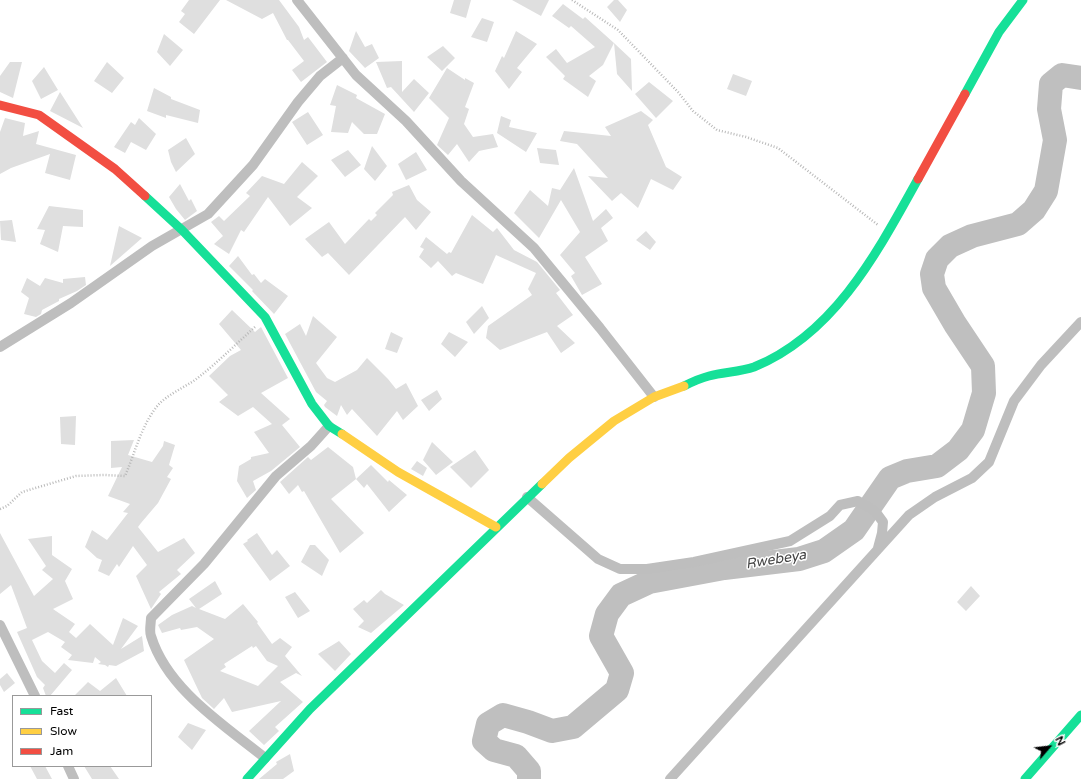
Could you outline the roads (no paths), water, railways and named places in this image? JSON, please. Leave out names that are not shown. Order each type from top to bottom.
[{"type":"street","points":[[297,0],[356,75],[406,121],[461,181],[534,248],[600,328],[654,397]]},
{"type":"street","points":[[247,779],[310,709],[496,527],[569,458],[614,421],[654,397],[709,376],[753,367],[795,345],[824,320],[849,291],[888,233],[999,32],[1023,0]]},
{"type":"street","points":[[0,347],[71,303],[152,246],[208,214],[253,165],[298,102],[320,76],[343,58]]},
{"type":"street","points":[[0,105],[39,115],[115,169],[182,230],[265,317],[312,404],[329,426],[398,472],[496,527]]},
{"type":"street","points":[[670,779],[909,515],[935,497],[972,478],[989,462],[1014,401],[1041,365],[1081,322]]},
{"type":"street","points":[[266,758],[185,692],[161,660],[150,635],[151,618],[204,564],[276,476],[311,446],[329,426]]},
{"type":"street","points":[[527,497],[598,559],[620,569],[647,569],[694,562],[790,541],[830,516],[840,505],[858,501],[875,511],[883,522],[878,550]]},
{"type":"street","points":[[0,625],[35,695]]},
{"type":"street","points":[[1025,779],[1081,715]]},
{"type":"street","points":[[68,767],[74,779]]},
{"type":"waterway","name":"Rwebeya","points":[[529,779],[529,771],[516,756],[494,750],[484,741],[488,724],[503,715],[552,731],[573,727],[617,690],[622,673],[601,636],[607,614],[621,595],[649,582],[724,568],[799,559],[824,551],[854,530],[890,478],[907,471],[937,466],[958,450],[973,430],[984,393],[983,366],[955,324],[934,288],[932,274],[937,259],[950,246],[972,236],[1018,224],[1034,210],[1046,191],[1055,140],[1049,109],[1051,84],[1062,75],[1081,78]]}]
